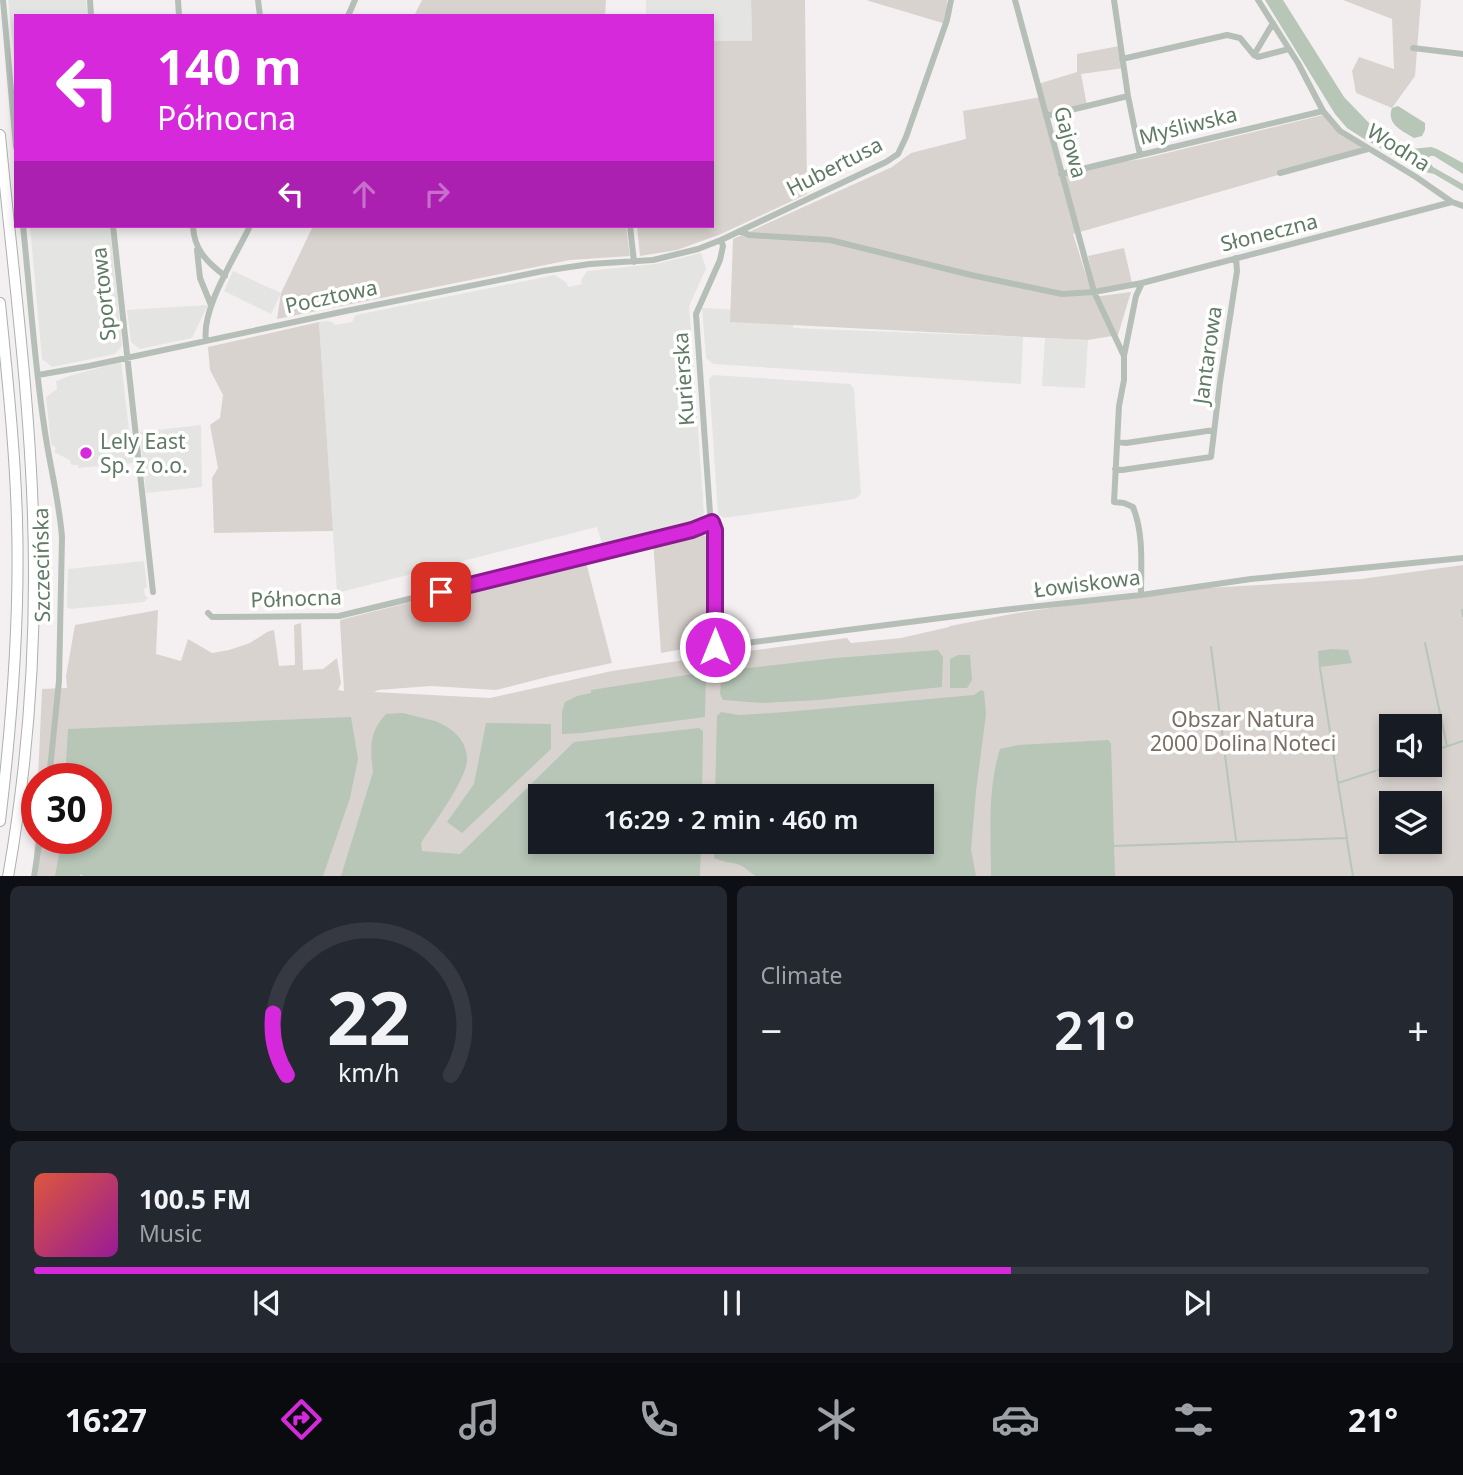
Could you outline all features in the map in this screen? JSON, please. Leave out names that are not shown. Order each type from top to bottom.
[{"type":"highway","points":[[0,135],[28,422],[34,555],[30,696],[17,824],[8,876]]},
{"type":"highway","points":[[0,303],[15,472],[18,568],[13,698],[0,821]]},
{"type":"street","points":[[3,0],[14,124]]},
{"type":"street","name":"Hubertusa","points":[[634,262],[698,249],[722,240],[898,154],[947,20],[951,0]]},
{"type":"street","name":"Gajowa","points":[[1015,0],[1094,292]]},
{"type":"street","points":[[1114,0],[1140,155]]},
{"type":"street","name":"Wodna","points":[[1258,0],[1298,63],[1323,111],[1340,131],[1452,202],[1463,206]]},
{"type":"street","points":[[1254,55],[1273,23]]},
{"type":"street","points":[[1122,59],[1227,35],[1240,38],[1258,57],[1289,49]]},
{"type":"street","points":[[1413,48],[1463,54]]},
{"type":"street","points":[[1046,116],[1128,96]]},
{"type":"street","name":"Myśliwska","points":[[1061,174],[1323,111]]},
{"type":"street","points":[[1280,173],[1368,149]]},
{"type":"street","name":"Słoneczna","points":[[741,231],[748,235],[830,240],[971,275],[1062,294],[1094,292],[1142,283],[1452,202]]},
{"type":"street","name":"Szczecińska","points":[[23,228],[44,427],[61,517],[59,681],[51,763]]},
{"type":"street","name":"Sportowa","points":[[113,228],[153,592]]},
{"type":"street","points":[[193,228],[200,278],[211,305]]},
{"type":"street","points":[[206,341],[205,326],[211,305],[249,228]]},
{"type":"street","points":[[630,228],[634,262]]},
{"type":"street","name":"Kurierska","points":[[715,647],[715,530],[709,500],[696,314],[720,260],[722,240]]},
{"type":"street","points":[[196,246],[207,262],[225,276]]},
{"type":"street","name":"Jantarowa","points":[[1115,469],[1211,457],[1238,267],[1236,258]]},
{"type":"street","name":"Pocztowa","points":[[38,375],[542,271],[590,264],[634,262]]},
{"type":"street","points":[[1142,283],[1136,296],[1124,356],[1124,380],[1116,442],[1114,502],[1133,507],[1137,517],[1142,595]]},
{"type":"street","points":[[1094,292],[1124,356]]},
{"type":"street","points":[[1116,442],[1126,443],[1214,430]]},
{"type":"street","name":"Północna","points":[[208,613],[212,617],[339,617],[682,532],[712,522]]},
{"type":"street","name":"Łowiskowa","points":[[715,647],[1142,595],[1251,579],[1463,558]]},
{"type":"street","points":[[34,876],[38,854]]},
{"type":"shaded area","points":[[8,0],[86,0],[88,14],[14,14],[14,56]]},
{"type":"shaded area","points":[[646,0],[751,0],[752,41],[714,41],[714,14],[646,14]]},
{"type":"shaded area","points":[[1265,0],[1283,0],[1344,97],[1369,123],[1412,149],[1431,147],[1463,163],[1463,174],[1434,156],[1428,159],[1433,167],[1463,184],[1463,191],[1434,174],[1421,171],[1347,128],[1335,114]]},
{"type":"shaded area","points":[[1398,106],[1425,123],[1422,136],[1414,138],[1393,123],[1392,108]]},
{"type":"shaded area","points":[[30,228],[110,228],[122,346],[115,354],[52,367],[42,359]]},
{"type":"shaded area","points":[[701,253],[706,269],[689,306],[704,514],[696,524],[603,547],[597,527],[337,593],[319,322],[328,321],[335,325],[352,322],[356,315],[555,275],[567,283],[568,287],[582,284],[581,280],[587,271],[656,264]]},
{"type":"shaded area","points":[[233,271],[281,293],[271,314],[224,291]]},
{"type":"shaded area","points":[[208,305],[192,338],[140,349],[131,342],[127,310]]},
{"type":"shaded area","points":[[702,308],[794,313],[793,328],[1023,337],[1021,384],[713,364],[706,358]]},
{"type":"shaded area","points":[[1045,338],[1088,340],[1085,388],[1042,386]]},
{"type":"shaded area","points":[[121,362],[133,463],[78,468],[78,465],[71,465],[70,460],[54,452],[56,448],[51,444],[46,397],[57,389],[56,381]]},
{"type":"shaded area","points":[[713,375],[850,384],[854,389],[861,494],[855,499],[724,518],[718,514],[709,379]]},
{"type":"shaded area","points":[[201,425],[202,487],[146,493],[140,432]]},
{"type":"shaded area","points":[[144,561],[147,587],[144,589],[148,598],[144,602],[70,609],[67,607],[68,569]]},
{"type":"shaded area","points":[[938,650],[943,657],[942,687],[762,703],[723,700],[720,694],[722,671]]},
{"type":"shaded area","points":[[1348,650],[1352,663],[1319,667],[1318,651]]},
{"type":"shaded area","points":[[958,655],[970,655],[972,680],[967,688],[950,688],[950,659]]},
{"type":"shaded area","points":[[706,672],[705,717],[562,734],[565,702],[577,696],[591,693],[591,690]]},
{"type":"shaded area","points":[[984,691],[986,714],[971,850],[976,876],[756,876],[740,865],[714,858],[714,854],[934,854],[934,784],[715,784],[717,716],[721,712],[739,715],[786,712],[974,695]]},
{"type":"shaded area","points":[[403,713],[442,724],[458,736],[467,754],[461,780],[421,843],[422,851],[460,854],[528,787],[528,854],[701,854],[700,876],[341,876],[373,772],[371,748],[374,734],[386,714]]},
{"type":"shaded area","points":[[351,717],[358,759],[350,798],[323,876],[55,876],[59,854],[112,854],[112,763],[66,763],[68,729]]},
{"type":"shaded area","points":[[486,723],[551,724],[551,749],[462,833],[447,822],[474,784]]},
{"type":"shaded area","points":[[699,728],[703,731],[702,784],[531,784],[574,742]]},
{"type":"shaded area","points":[[1108,740],[1111,743],[1115,876],[991,876],[991,796],[1000,749],[1018,745]]},
{"type":"green space","points":[[422,0],[606,0],[605,14],[415,14]]},
{"type":"green space","points":[[751,0],[805,0],[807,194],[721,234],[677,250],[640,256],[637,228],[714,228],[714,41],[752,41]]},
{"type":"green space","points":[[867,0],[947,0],[946,24],[869,1]]},
{"type":"green space","points":[[1343,0],[1421,0],[1415,76],[1392,108],[1356,93],[1352,71],[1359,57],[1394,69],[1392,19]]},
{"type":"green space","points":[[1119,46],[1124,68],[1081,74],[1087,106],[1046,117],[1060,176],[1323,115],[1338,133],[1368,149],[1073,234],[1093,297],[1131,292],[1118,335],[1088,340],[730,322],[733,239],[892,167],[911,153],[966,139],[963,111],[1041,97],[1038,84],[1077,72],[1077,54]]},
{"type":"green space","points":[[312,228],[626,228],[630,256],[570,260],[277,319],[281,293]]},
{"type":"green space","points":[[1124,248],[1132,283],[1095,288],[1088,256]]},
{"type":"green space","points":[[319,322],[333,531],[214,533],[212,478],[218,468],[210,425],[220,418],[223,395],[210,370],[208,347]]},
{"type":"green space","points":[[694,531],[712,539],[710,644],[661,653],[653,540]]},
{"type":"green space","name":"Obszar Natura 2000 Dolina Noteci","points":[[585,558],[612,663],[496,690],[431,686],[374,692],[490,698],[612,671],[847,638],[851,643],[901,638],[1017,613],[1171,590],[1361,579],[1463,565],[1463,876],[33,876],[34,854],[112,854],[112,763],[39,763],[42,689],[67,688],[66,676],[75,625],[158,610],[156,654],[181,661],[188,639],[212,653],[250,643],[274,630],[279,666],[295,665],[294,625],[301,623],[303,670],[323,669],[337,658],[341,683],[338,690],[344,691],[340,620]]},
{"type":"waterway","points":[[1462,610],[1463,616]]},
{"type":"waterway","points":[[1425,643],[1447,746]]},
{"type":"waterway","points":[[1211,647],[1236,840]]},
{"type":"waterway","points":[[1320,668],[1338,783]]},
{"type":"waterway","points":[[1442,748],[1463,741]]},
{"type":"waterway","points":[[1114,846],[1347,838],[1338,783],[1375,771]]},
{"type":"waterway","points":[[1347,840],[1353,876]]},
{"type":"place","name":"Lely East Sp. z o.o.","points":[[86,453]]},
{"type":"route","points":[[441,592],[692,530],[712,522],[715,530],[715,647]]}]
